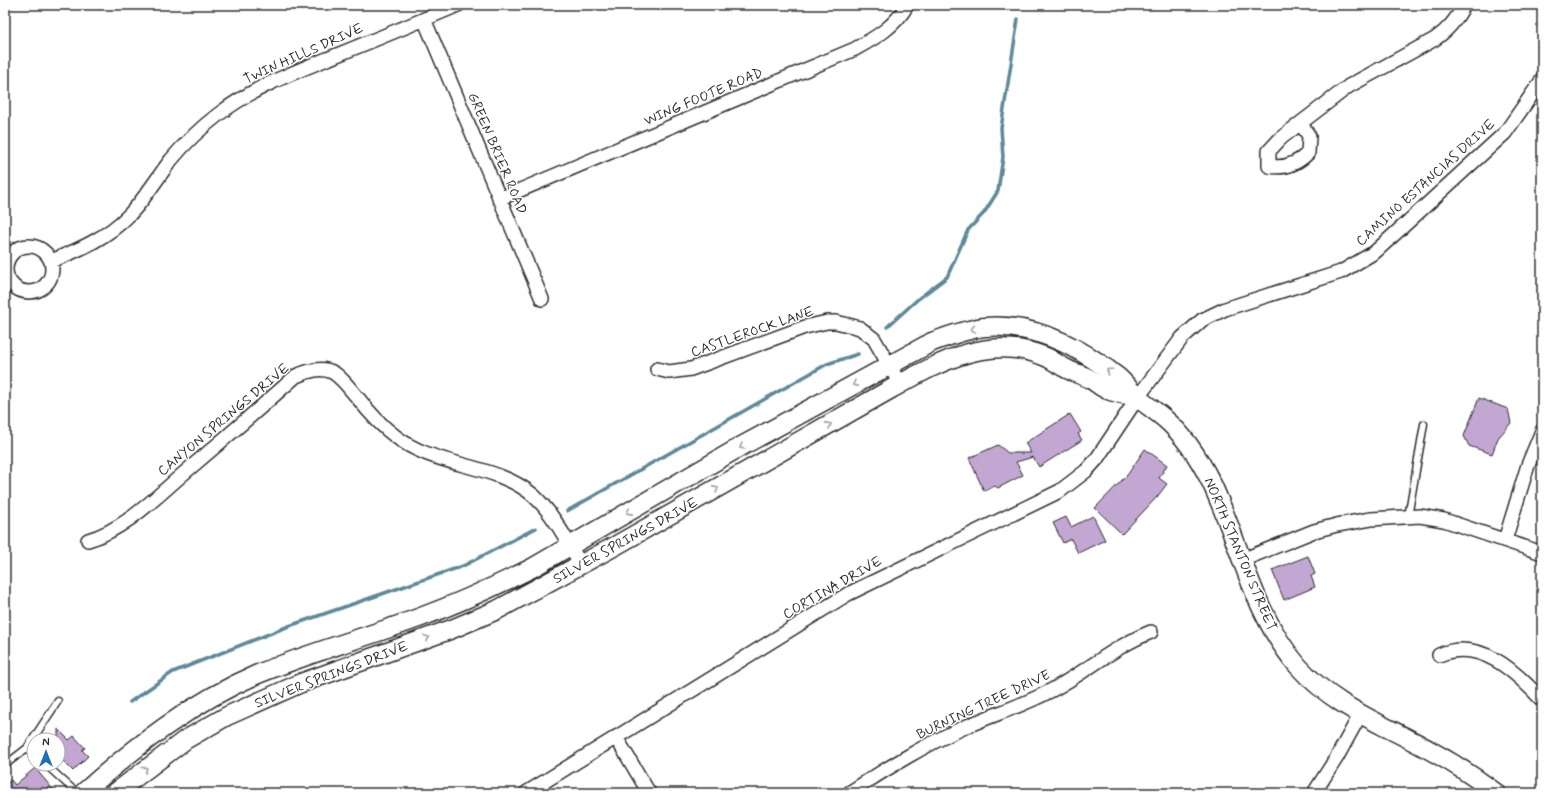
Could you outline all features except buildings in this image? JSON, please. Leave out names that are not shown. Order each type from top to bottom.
[{"type":"street","name":"TWIN HILLS DRIVE","points":[[51,261],[88,244],[110,231],[128,217],[139,205],[172,159],[194,136],[218,115],[240,99],[272,81],[458,5]]},
{"type":"street","name":"WING FOOTE ROAD","points":[[499,199],[855,49],[887,29],[898,19],[907,5]]},
{"type":"street","points":[[1301,124],[1349,86],[1435,39],[1448,30],[1456,20],[1464,5]]},
{"type":"street","name":"GREEN BRIER ROAD","points":[[424,19],[542,300]]},
{"type":"street","name":"CAMINO ESTANCIAS DRIVE","points":[[1138,397],[1182,338],[1202,320],[1225,309],[1341,272],[1375,252],[1505,133],[1542,80]]},
{"type":"street","name":"CASTLEROCK LANE","points":[[656,369],[670,372],[691,369],[806,327],[827,322],[845,323],[866,332],[874,339],[900,384]]},
{"type":"street","name":"SILVER SPRINGS DRIVE","points":[[83,793],[144,741],[218,693],[272,669],[421,617],[532,568],[740,447],[932,342],[966,330],[984,327],[1011,328]]},
{"type":"street","name":"NORTH STANTON STREET","points":[[1011,328],[1040,332],[1073,347],[1119,378],[1185,439],[1199,460],[1212,484],[1262,610],[1286,650],[1316,684],[1348,708],[1432,752],[1471,775],[1496,793]]},
{"type":"street","name":"SILVER SPRINGS DRIVE","points":[[115,793],[185,740],[227,716],[301,683],[452,629],[498,610],[581,565],[900,384],[936,365],[964,353],[986,349],[1013,348],[1047,358],[1068,370],[1090,379],[1106,390],[1138,397]]},
{"type":"street","name":"CANYON SPRINGS DRIVE","points":[[88,540],[105,534],[120,525],[174,482],[296,376],[312,370],[327,371],[342,379],[383,426],[409,446],[438,459],[496,475],[523,489],[540,503],[554,520],[581,565]]},
{"type":"street","name":"CORTINA DRIVE","points":[[526,793],[848,594],[1060,491],[1086,471],[1096,460],[1138,397]]},
{"type":"street","points":[[1505,540],[1528,465],[1542,431]]},
{"type":"street","points":[[1242,560],[1314,532],[1337,525],[1371,520],[1420,516],[1444,520],[1542,552]]},
{"type":"street","name":"BURNING TREE DRIVE","points":[[849,793],[932,743],[966,726],[1019,707],[1052,690],[1126,643],[1152,632]]},
{"type":"street","points":[[1439,655],[1462,649],[1474,651],[1487,656],[1510,669],[1542,700]]},
{"type":"street","points":[[1314,793],[1337,757],[1360,715]]},
{"type":"street","points":[[616,737],[649,793]]},
{"type":"lane","points":[[1408,518],[1424,424]]},
{"type":"lane","points":[[38,732],[58,701]]},
{"type":"lane","points":[[5,765],[26,749]]},
{"type":"lane","points":[[54,772],[77,793]]},
{"type":"waterway","points":[[887,327],[918,299],[947,277],[968,230],[984,213],[998,191],[1003,157],[1001,128],[1018,19]]},
{"type":"waterway","points":[[567,511],[827,364],[858,354]]},
{"type":"waterway","points":[[130,702],[173,672],[289,626],[463,566],[536,528]]}]
